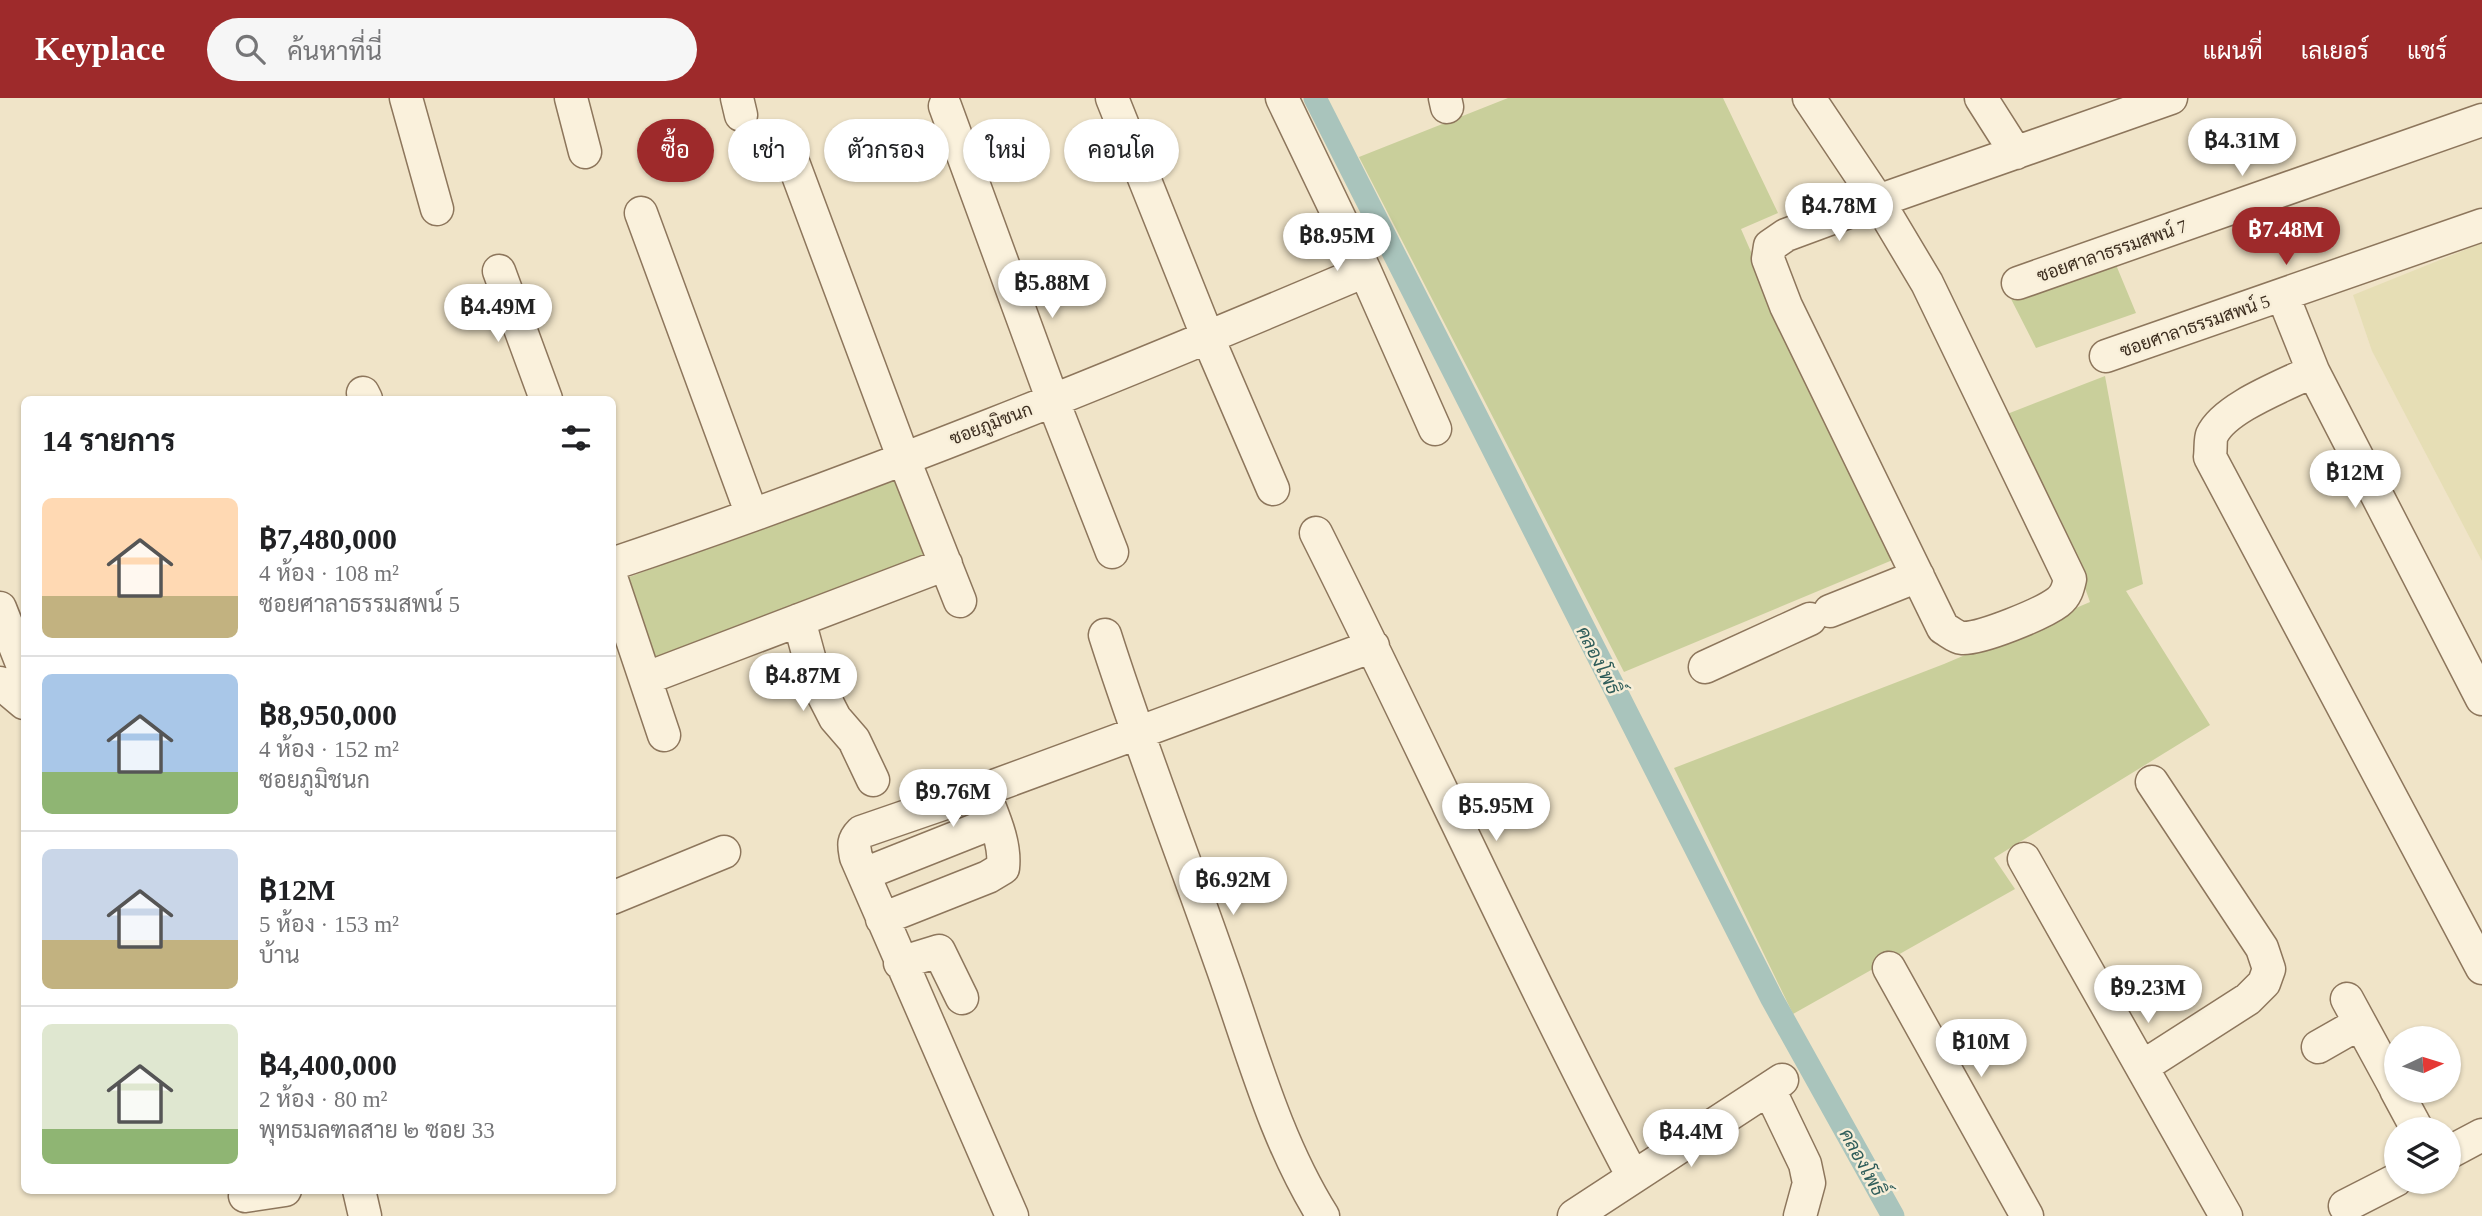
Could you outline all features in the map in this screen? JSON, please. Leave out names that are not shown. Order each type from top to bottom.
[{"type":"street","points":[[406,98],[437,209]]},
{"type":"street","points":[[570,98],[585,152]]},
{"type":"street","points":[[1112,98],[1208,338],[1273,489]]},
{"type":"street","points":[[1282,98],[1365,271],[1435,429]]},
{"type":"street","points":[[1809,98],[1878,201],[1927,283],[2070,579],[2068,591],[2058,602],[1995,631],[1978,637],[1958,638],[1943,628],[1786,306],[1768,259],[1770,246],[1786,235],[1878,201],[2016,153],[2109,108],[2171,98]]},
{"type":"street","points":[[1981,98],[2016,153]]},
{"type":"street","points":[[945,106],[1053,401],[1112,552]]},
{"type":"street","name":"ซอยศาลาธรรมสพน์ 7","points":[[2018,283],[2482,120]]},
{"type":"street","points":[[800,182],[960,601]]},
{"type":"street","points":[[641,213],[752,515]]},
{"type":"street","name":"ซอยศาลาธรรมสพน์ 5","points":[[2106,356],[2482,225]]},
{"type":"street","points":[[499,271],[545,396]]},
{"type":"street","name":"ซอยภูมิชนก","points":[[616,563],[752,515],[1053,401],[1365,271]]},
{"type":"street","points":[[2283,296],[2313,371],[2482,699]]},
{"type":"street","points":[[2313,371],[2240,408],[2226,419],[2212,436],[2210,457],[2482,968]]},
{"type":"street","points":[[1316,533],[1373,646],[1559,1037],[1632,1175]]},
{"type":"street","points":[[647,678],[946,565]]},
{"type":"street","points":[[1704,667],[1820,615],[1918,576]]},
{"type":"street","points":[[616,591],[647,678],[664,736]]},
{"type":"street","points":[[0,608],[21,660]]},
{"type":"street","points":[[799,620],[815,679],[835,718],[854,740],[873,780]]},
{"type":"street","points":[[1105,635],[1137,733],[1290,1159],[1323,1216]]},
{"type":"street","points":[[1012,1216],[900,963],[853,844],[861,832],[983,790],[1373,646]]},
{"type":"street","points":[[0,683],[21,700]]},
{"type":"street","points":[[2142,1067],[2248,999],[2264,983],[2269,969],[2262,948],[2152,782]]},
{"type":"street","points":[[882,919],[988,877],[1003,868],[1004,858],[995,822],[983,790]]},
{"type":"street","points":[[864,874],[995,822]]},
{"type":"street","points":[[616,896],[724,852]]},
{"type":"street","points":[[2024,859],[2226,1216]]},
{"type":"street","points":[[900,963],[939,951],[962,998]]},
{"type":"street","points":[[1889,968],[2027,1216]]},
{"type":"street","points":[[2318,1047],[2354,1011],[2384,1067]]},
{"type":"street","points":[[1574,1216],[1632,1175],[1775,1084],[1805,1164],[1809,1183],[1800,1216]]},
{"type":"street","points":[[2461,1146],[2482,1135]]},
{"type":"street","points":[[2345,1206],[2384,1186]]},
{"type":"street","points":[[245,1196],[258,1194]]},
{"type":"street","points":[[360,1194],[365,1216]]},
{"type":"shaded area","points":[[2482,243],[2482,561],[2372,351],[2353,295]]},
{"type":"green space","points":[[1508,98],[1723,98],[1778,213],[1741,229],[1837,449],[1873,509],[1895,559],[1624,672],[1359,157]]},
{"type":"green space","points":[[2114,260],[2136,313],[2036,348],[2009,295]]},
{"type":"green space","points":[[2105,376],[2143,584],[2126,591],[2210,725],[1994,858],[2015,889],[1793,1014],[1674,768],[1944,664],[2090,602],[2060,518],[2002,416]]},
{"type":"green space","points":[[899,476],[931,558],[656,665],[624,579]]},
{"type":"waterway","name":"คลองโพธิ์","points":[[1315,98],[1772,999],[1893,1216]]}]
